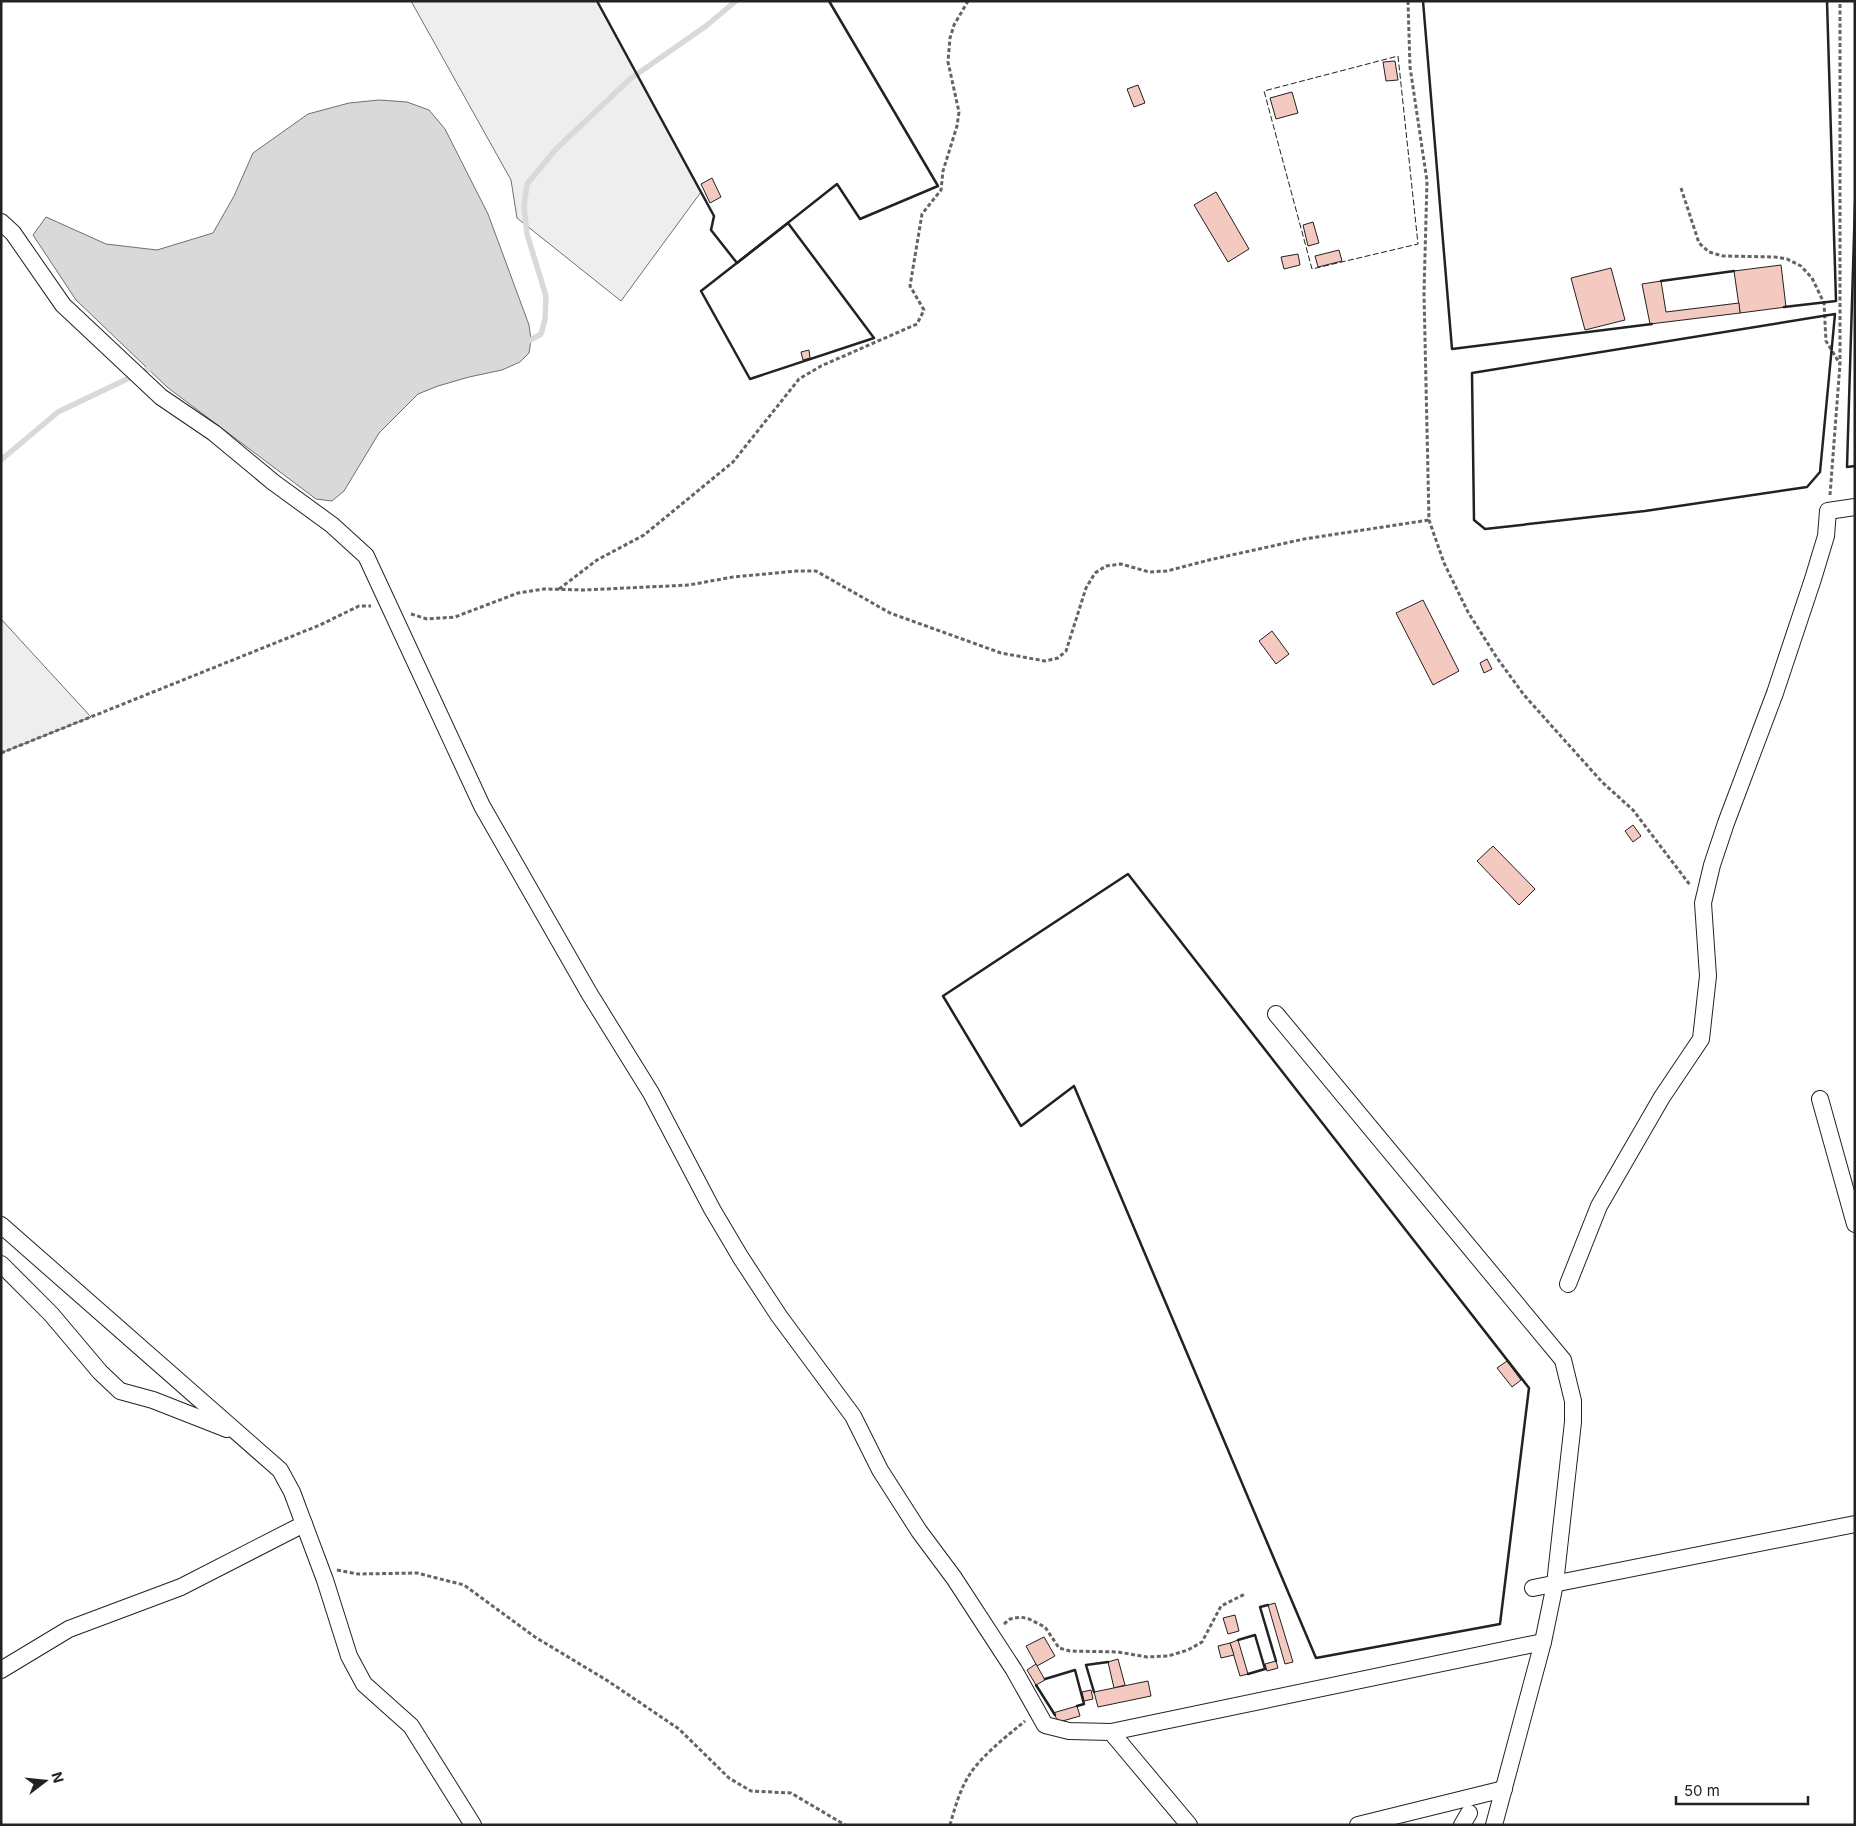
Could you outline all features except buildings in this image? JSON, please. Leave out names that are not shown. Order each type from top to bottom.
[{"type":"street","points":[[1,222],[13,233],[63,305],[161,397],[214,433],[273,482],[332,525],[366,556],[482,806],[589,993],[651,1093],[712,1209],[779,1316],[853,1416],[880,1470],[919,1531],[954,1578],[1002,1651],[1046,1725],[1069,1731],[1111,1732],[1543,1642]]},
{"type":"street","points":[[1568,1284],[1599,1206],[1662,1097],[1701,1039],[1708,976],[1703,903],[1712,865],[1775,693],[1813,579],[1826,536],[1828,510],[1855,506]]},
{"type":"street","points":[[1276,1014],[1563,1360],[1573,1401],[1574,1422],[1555,1584],[1543,1642],[1494,1825]]},
{"type":"street","points":[[1820,1098],[1855,1224]]},
{"type":"street","points":[[1,1224],[280,1470],[292,1492],[320,1566],[349,1656],[364,1684],[411,1726],[473,1825]]},
{"type":"street","points":[[1,1264],[51,1314],[100,1372],[120,1391],[153,1400],[239,1434]]},
{"type":"street","points":[[1,1670],[69,1629],[182,1587],[304,1524]]},
{"type":"street","points":[[1533,1588],[1855,1524]]},
{"type":"street","points":[[1111,1732],[1189,1825]]},
{"type":"street","points":[[1368,1824],[1504,1789]]},
{"type":"path","points":[[559,589],[597,560],[644,535],[733,462],[799,379],[820,366],[917,324],[924,310],[910,286],[922,214],[941,190],[943,172],[957,126],[959,112],[948,62],[950,38],[954,25],[968,1]]},
{"type":"path","points":[[1408,1],[1410,67],[1427,181],[1424,293],[1429,520],[1444,563],[1468,612],[1497,658],[1524,695],[1602,782],[1633,810],[1666,851],[1703,903]]},
{"type":"path","points":[[1828,510],[1840,364],[1840,1]]},
{"type":"path","points":[[1681,188],[1699,243],[1709,252],[1723,256],[1774,256],[1787,259],[1801,266],[1812,278],[1824,303],[1826,341],[1840,364]]},
{"type":"path","points":[[1,753],[320,625],[359,606],[388,606],[427,619],[455,617],[518,593],[544,589],[689,585],[733,577],[816,571],[890,613],[1000,653],[1045,661],[1058,658],[1066,651],[1086,588],[1095,573],[1106,566],[1121,564],[1150,572],[1167,571],[1304,539],[1429,520]]},
{"type":"path","points":[[320,1566],[358,1574],[417,1573],[464,1585],[535,1637],[608,1681],[679,1728],[729,1778],[751,1791],[791,1793],[845,1825]]},
{"type":"path","points":[[1002,1651],[1000,1628],[1010,1619],[1021,1617],[1044,1627],[1059,1648],[1070,1651],[1118,1652],[1147,1657],[1168,1656],[1188,1650],[1202,1642],[1221,1606],[1245,1594]]},
{"type":"path","points":[[950,1825],[956,1802],[971,1772],[996,1746],[1038,1710]]},
{"type":"shaded area","points":[[411,1],[597,1],[701,192],[621,301],[517,218],[511,180]]},
{"type":"shaded area","points":[[379,100],[407,102],[429,110],[445,129],[488,214],[529,325],[531,340],[529,353],[520,362],[502,370],[469,377],[418,394],[379,433],[344,491],[332,501],[316,499],[167,387],[76,300],[33,235],[46,217],[106,244],[157,250],[213,233],[234,196],[253,153],[308,114],[349,103]]},
{"type":"shaded area","points":[[1,619],[91,717],[1,753]]},
{"type":"waterway","points":[[525,343],[541,334],[545,319],[546,296],[527,234],[524,206],[527,184],[556,149],[630,79],[706,26],[736,1]]},
{"type":"waterway","points":[[1,460],[58,412],[148,369],[155,368]]},
{"type":"fence","points":[[1398,56],[1418,244],[1312,269],[1264,91],[1398,56]]},
{"type":"wall","points":[[597,1],[714,216],[711,230],[737,263],[837,184],[860,219],[938,186],[829,1]]},
{"type":"wall","points":[[1423,1],[1452,349],[1652,324]]},
{"type":"wall","points":[[1784,307],[1836,301],[1827,1]]},
{"type":"wall","points":[[1855,203],[1847,467],[1855,466]]},
{"type":"wall","points":[[788,223],[874,338],[750,379],[701,291],[788,223]]},
{"type":"wall","points":[[1661,281],[1734,271]]},
{"type":"wall","points":[[1835,314],[1820,472],[1807,487],[1645,511],[1485,529],[1474,520],[1472,373],[1835,314]]},
{"type":"wall","points":[[1128,874],[1529,1388],[1500,1624],[1316,1658],[1074,1086],[1021,1126],[943,996],[1128,874]]},
{"type":"wall","points":[[1268,1605],[1260,1607],[1276,1661]]},
{"type":"wall","points":[[1238,1640],[1255,1635],[1265,1669],[1248,1674]]},
{"type":"wall","points":[[1094,1692],[1086,1665],[1108,1662]]},
{"type":"wall","points":[[1045,1679],[1075,1670],[1084,1704],[1077,1706]]},
{"type":"wall","points":[[1036,1685],[1055,1715]]}]
